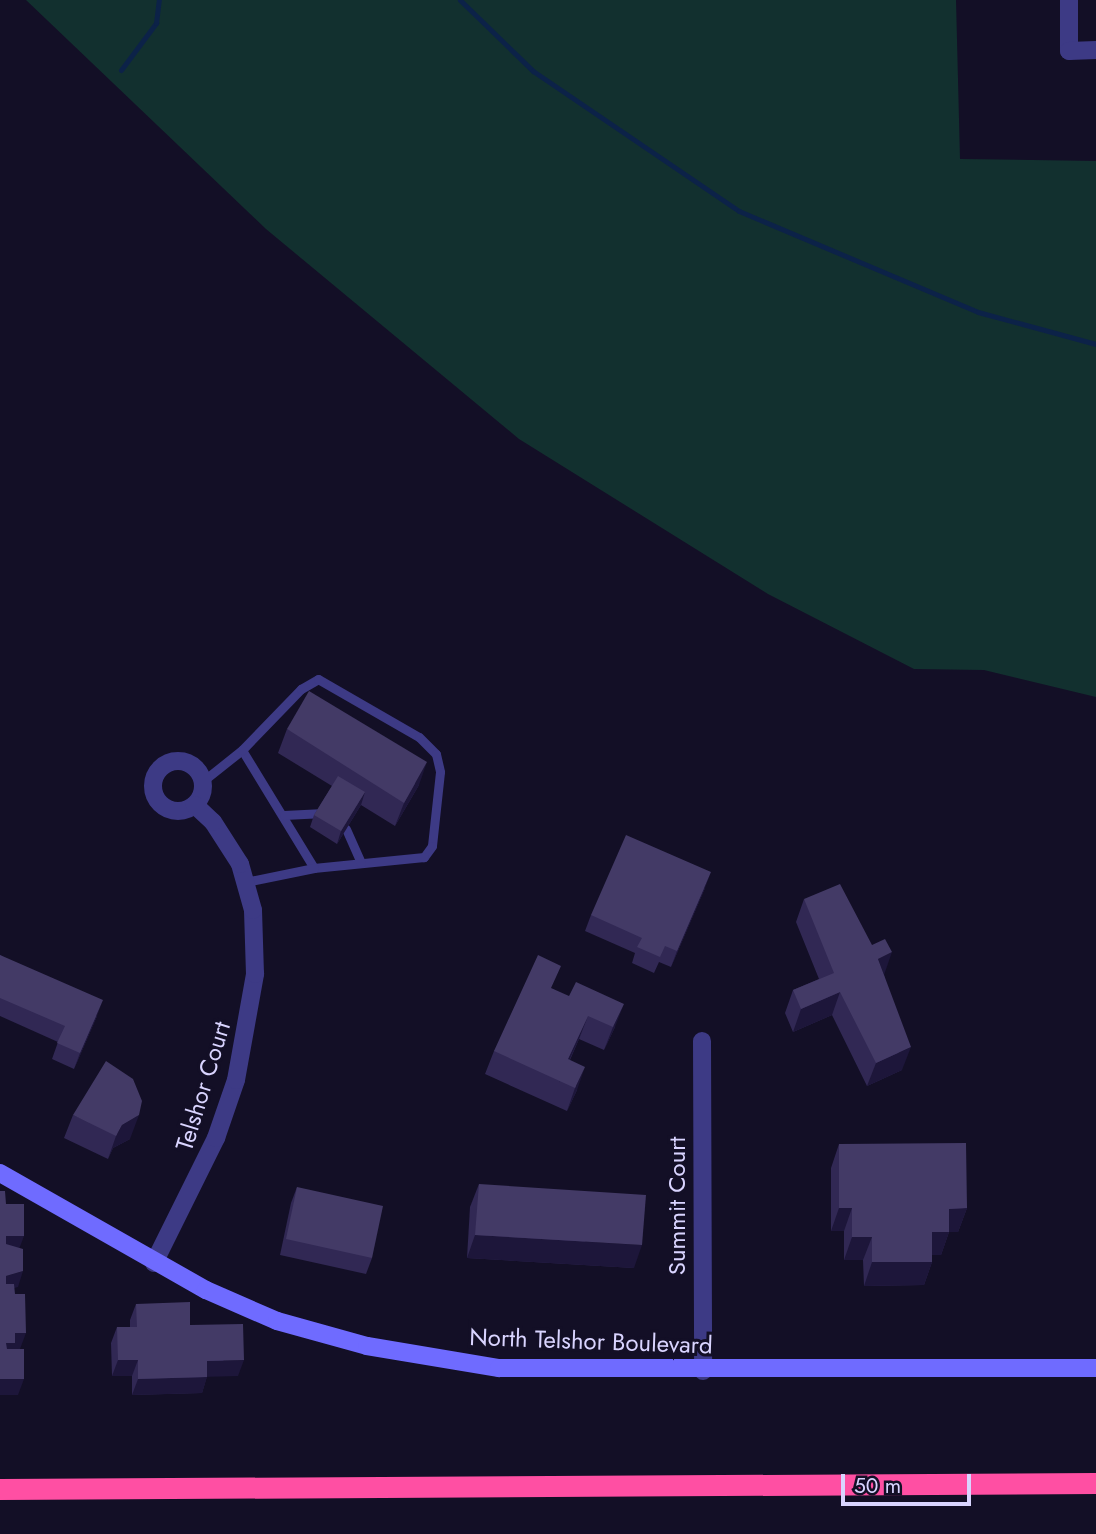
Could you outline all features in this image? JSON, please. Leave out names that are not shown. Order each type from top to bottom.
[{"type":"highway","points":[[0,1489],[1096,1483]]},
{"type":"main road","name":"North Telshor Boulevard","points":[[0,1173],[154,1262],[277,1321],[367,1346],[499,1368],[703,1371],[1096,1368]]},
{"type":"street","points":[[1069,0],[1069,51],[1096,50]]},
{"type":"street","points":[[184,762],[197,769],[203,781],[195,805],[179,811],[163,806],[154,792],[156,775],[168,764],[184,762]]},
{"type":"street","name":"Telshor Court","points":[[154,1262],[211,1150],[236,1080],[255,974],[253,910],[240,864],[213,822],[195,805]]},
{"type":"street","name":"Summit Court","points":[[702,1041],[703,1371]]},
{"type":"lane","points":[[203,781],[242,750],[301,689],[318,679],[430,746],[440,772],[430,852],[424,857],[314,868],[245,882]]},
{"type":"lane","points":[[242,750],[284,814],[314,868]]},
{"type":"lane","points":[[284,814],[319,813]]},
{"type":"lane","points":[[346,829],[361,863]]},
{"type":"green space","points":[[26,0],[956,0],[960,159],[1096,161],[1096,697],[984,670],[914,669],[768,594],[519,439],[266,229]]},
{"type":"building","points":[[309,691],[427,762],[404,803],[287,729]]},
{"type":"building","points":[[338,776],[365,792],[341,831],[314,815]]},
{"type":"building","points":[[626,835],[711,872],[677,951],[665,946],[660,957],[637,947],[642,938],[591,915]]},
{"type":"building","points":[[840,884],[872,945],[885,939],[892,952],[878,959],[911,1047],[876,1063],[840,992],[801,1009],[793,990],[834,973],[804,899]]},
{"type":"building","points":[[0,955],[103,1000],[80,1053],[57,1043],[65,1026],[0,998]]},
{"type":"building","points":[[538,955],[561,966],[551,988],[569,996],[576,982],[624,1004],[613,1027],[588,1016],[568,1059],[585,1067],[575,1088],[494,1051]]},
{"type":"building","points":[[106,1061],[133,1079],[142,1101],[139,1115],[122,1125],[116,1136],[73,1115]]},
{"type":"building","points":[[966,1143],[967,1208],[949,1209],[949,1232],[932,1232],[932,1262],[872,1262],[872,1237],[852,1237],[852,1208],[839,1208],[839,1144]]},
{"type":"building","points":[[479,1184],[646,1195],[642,1245],[475,1235]]},
{"type":"building","points":[[297,1187],[383,1206],[372,1258],[286,1239]]},
{"type":"building","points":[[0,1191],[5,1191],[6,1204],[24,1204],[24,1236],[6,1236],[6,1244],[23,1249],[23,1271],[6,1276],[6,1284],[14,1284],[15,1294],[25,1294],[26,1333],[15,1333],[15,1343],[6,1343],[7,1349],[24,1349],[24,1379],[0,1379]]},
{"type":"building","points":[[190,1302],[190,1325],[243,1324],[244,1360],[207,1361],[207,1377],[138,1379],[138,1360],[118,1360],[117,1327],[137,1327],[136,1304]]},
{"type":"waterway","points":[[121,70],[156,23],[159,0]]},
{"type":"waterway","points":[[460,0],[533,71],[739,211],[978,312],[1096,344]]}]
